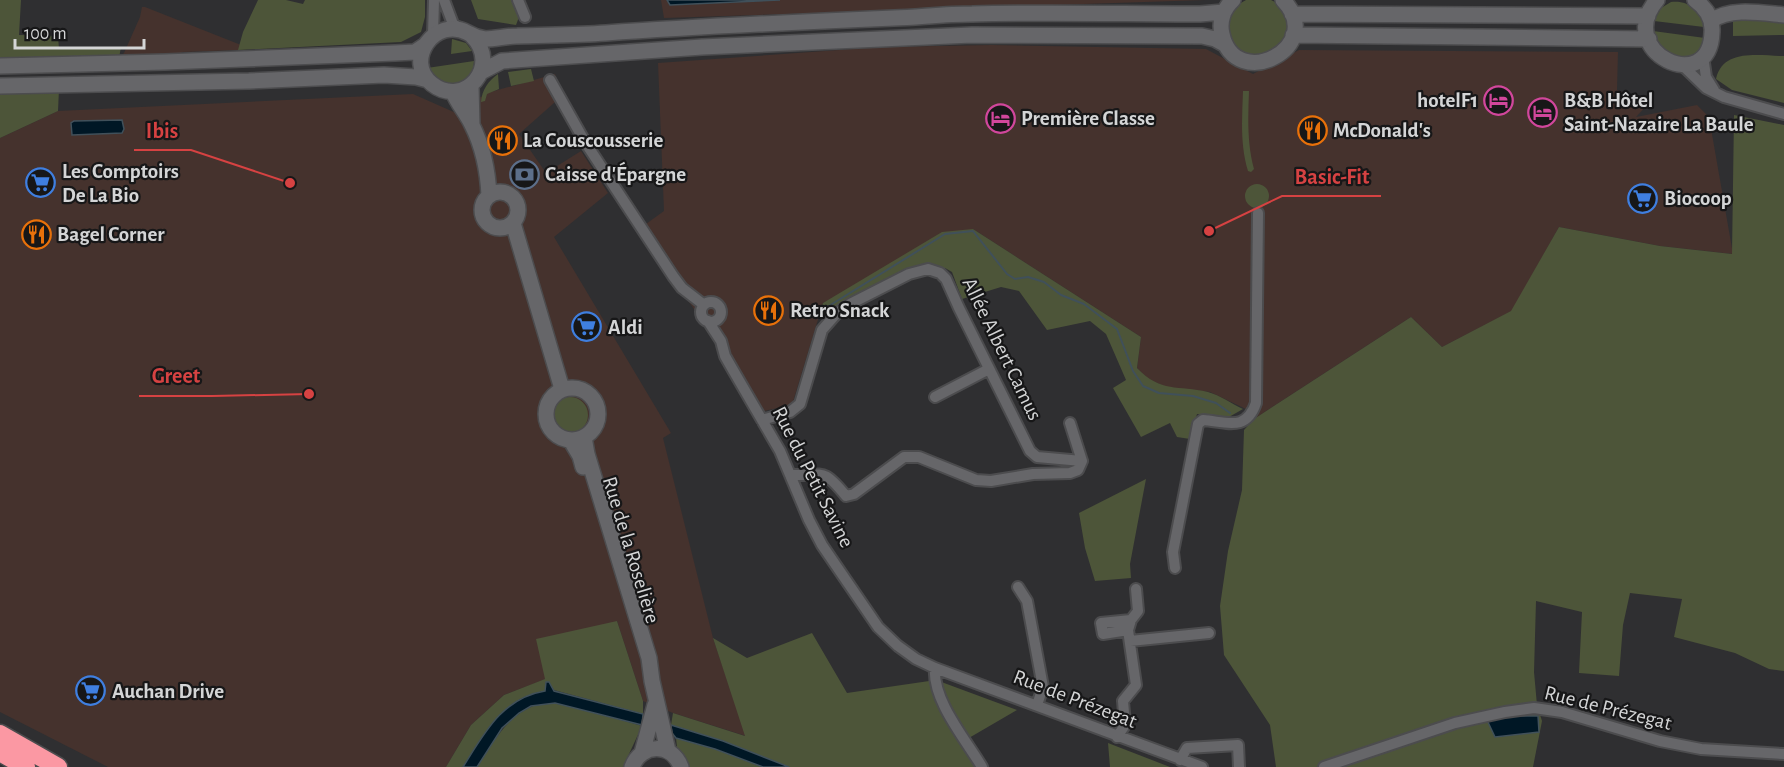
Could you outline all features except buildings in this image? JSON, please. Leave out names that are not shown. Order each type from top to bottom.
[{"type":"highway","points":[[0,734],[58,767]]},
{"type":"highway","points":[[0,752],[27,767]]},
{"type":"main road","points":[[0,86],[249,81],[384,75],[416,77],[428,80],[439,89],[453,92],[471,86],[481,72],[502,61],[589,54],[972,35],[1202,36],[1226,45],[1245,61],[1262,63],[1282,54],[1293,36],[1292,14],[1283,0]]},
{"type":"main road","points":[[1657,0],[1648,16],[1649,39],[1661,57],[1670,63],[1682,65],[1695,62],[1703,56],[1711,42],[1711,21],[1707,10],[1697,1]]},
{"type":"main road","points":[[1697,1],[1752,12],[1784,15]]},
{"type":"main road","points":[[0,66],[415,52],[448,29],[489,39],[708,25],[970,14],[1200,14],[1228,6]]},
{"type":"main road","points":[[1226,45],[1221,26],[1228,6]]},
{"type":"main road","points":[[1711,21],[1722,15],[1752,12]]},
{"type":"main road","points":[[1292,14],[1648,16]]},
{"type":"main road","points":[[468,34],[479,44],[483,54],[481,72]]},
{"type":"main road","points":[[1293,36],[1649,39]]},
{"type":"main road","points":[[428,80],[421,62],[429,41]]},
{"type":"main road","points":[[471,86],[472,125]]},
{"type":"main road","points":[[453,92],[472,125],[496,194]]},
{"type":"main road","points":[[496,194],[512,196],[517,204],[518,213],[508,225]]},
{"type":"main road","points":[[496,194],[483,207],[484,217],[491,225],[508,225]]},
{"type":"main road","points":[[508,225],[535,297],[562,389]]},
{"type":"main road","points":[[579,388],[596,403],[597,421],[592,431],[578,439],[562,439],[554,434],[547,424],[546,406],[552,395],[562,389],[579,388]]},
{"type":"main road","name":"Rue de la Roselière","points":[[578,439],[587,454],[649,658],[656,702],[668,751]]},
{"type":"main road","name":"Rue de la Roselière","points":[[642,753],[656,702]]},
{"type":"main road","points":[[632,767],[636,758],[654,748],[668,751],[675,756],[681,767]]},
{"type":"street","points":[[429,41],[434,0]]},
{"type":"street","points":[[444,0],[453,24],[468,34]]},
{"type":"street","points":[[518,0],[525,16]]},
{"type":"street","points":[[1703,56],[1707,77],[1716,93]]},
{"type":"street","points":[[1682,65],[1706,88],[1716,93],[1732,100],[1784,114]]},
{"type":"street","name":"Rue du Petit Savine","points":[[550,80],[585,142],[673,276],[682,288],[704,305]]},
{"type":"street","points":[[1175,568],[1173,552],[1198,423],[1203,420],[1244,422],[1253,412],[1256,403],[1258,213]]},
{"type":"street","name":"Allée Albert Camus","points":[[762,420],[790,411],[800,405],[822,330],[837,313],[909,274],[928,269],[934,270],[950,285],[988,369],[1033,455],[1083,461]]},
{"type":"street","name":"Rue du Petit Savine","points":[[704,305],[710,302],[720,306],[721,314],[713,321]]},
{"type":"street","name":"Rue du Petit Savine","points":[[704,305],[702,315],[713,321],[725,356],[780,451],[822,545],[878,627],[916,659],[935,668]]},
{"type":"street","points":[[935,397],[988,369]]},
{"type":"street","points":[[790,475],[824,474],[846,496],[854,494],[904,457],[909,456],[919,457],[976,480],[991,481],[1033,474],[1070,473],[1078,470],[1083,461],[1070,423]]},
{"type":"street","points":[[1018,587],[1027,601],[1043,687],[1037,705]]},
{"type":"street","points":[[1117,737],[1125,725],[1123,701],[1136,685],[1130,625],[1138,611],[1136,588]]},
{"type":"street","points":[[1130,641],[1209,633]]},
{"type":"street","points":[[935,668],[934,680],[943,703],[982,767]]},
{"type":"street","name":"Rue de Prézegat","points":[[935,668],[1202,767]]},
{"type":"street","name":"Rue de Prézegat","points":[[1324,767],[1455,723],[1534,708],[1562,712],[1660,741],[1701,749],[1784,753]]},
{"type":"street","points":[[1180,760],[1187,748],[1238,745],[1239,767]]},
{"type":"shaded area","points":[[661,0],[1205,0],[664,18]]},
{"type":"shaded area","points":[[142,7],[241,45],[238,50],[183,52],[173,57],[119,58],[124,53]]},
{"type":"shaded area","points":[[992,45],[1206,49],[1253,74],[1299,50],[1618,52],[1617,90],[1650,102],[1636,117],[1697,105],[1709,117],[1733,254],[1660,246],[1559,227],[1512,311],[1442,347],[1411,317],[1254,419],[1246,409],[1210,392],[1166,387],[1148,379],[1137,368],[1141,337],[973,229],[823,303],[792,405],[764,411],[639,229],[664,211],[658,63],[881,47]]},
{"type":"shaded area","points":[[555,74],[563,95],[519,134],[546,173],[581,151],[608,193],[554,237],[671,433],[663,438],[713,638],[746,736],[643,701],[617,621],[546,679],[504,695],[471,725],[446,767],[108,767],[0,712],[0,138],[58,111],[413,94],[456,113],[487,93]]},
{"type":"green space","points":[[0,0],[21,0],[19,35],[58,36],[59,49],[121,47],[119,58],[0,61]]},
{"type":"green space","points":[[258,0],[286,0],[303,4],[305,0],[425,0],[425,17],[421,32],[401,42],[238,50],[243,32]]},
{"type":"green space","points":[[471,0],[511,0],[519,17],[516,25],[478,19]]},
{"type":"green space","points":[[1246,0],[1271,0],[1277,3],[1288,20],[1289,31],[1280,50],[1250,58],[1234,46],[1228,34],[1229,20],[1236,8]]},
{"type":"green space","points":[[1671,2],[1683,3],[1693,8],[1700,16],[1704,27],[1654,21],[1661,8]]},
{"type":"green space","points":[[1733,19],[1784,20],[1784,35],[1733,36]]},
{"type":"green space","points":[[1653,31],[1705,38],[1698,52],[1683,57],[1663,51]]},
{"type":"green space","points":[[452,39],[466,43],[472,51],[451,54]]},
{"type":"green space","points":[[1753,55],[1784,56],[1784,103],[1732,90],[1716,79],[1726,62],[1734,58]]},
{"type":"green space","points":[[474,61],[473,70],[469,76],[455,85],[436,80],[427,68]]},
{"type":"green space","points":[[531,69],[534,81],[511,86],[508,72]]},
{"type":"green space","points":[[498,74],[499,89],[487,94],[485,101],[481,102],[486,86]]},
{"type":"green space","points":[[0,89],[59,89],[58,111],[0,138]]},
{"type":"green space","points":[[1243,91],[1249,91],[1249,140],[1254,169],[1251,172],[1248,171],[1245,161],[1243,141]]},
{"type":"green space","points":[[1734,115],[1784,125],[1784,671],[1769,669],[1735,653],[1674,637],[1682,599],[1630,593],[1623,625],[1619,676],[1579,673],[1582,612],[1536,601],[1534,672],[1537,705],[1542,721],[1533,767],[1276,767],[1270,725],[1224,655],[1220,606],[1228,551],[1242,490],[1244,430],[1254,419],[1411,317],[1442,347],[1511,311],[1559,227],[1660,246],[1732,254]]},
{"type":"green space","points":[[1257,184],[1266,187],[1269,196],[1266,205],[1257,208],[1248,205],[1245,196],[1248,187]]},
{"type":"green space","points":[[973,229],[1141,337],[1137,368],[1146,376],[1162,385],[1212,393],[1243,409],[1229,417],[1197,414],[1190,439],[1177,437],[1170,423],[1141,437],[1113,388],[1126,380],[1106,334],[1090,321],[1047,330],[1019,291],[1001,287],[962,299],[952,272],[945,268],[922,265],[867,288],[818,318],[823,303],[942,232]]},
{"type":"green space","points":[[570,397],[583,402],[588,415],[583,428],[570,433],[557,428],[552,415],[557,402]]},
{"type":"green space","points":[[1146,479],[1130,564],[1131,578],[1095,581],[1085,548],[1079,513]]},
{"type":"green space","points":[[617,621],[643,701],[643,714],[554,690],[549,682],[546,683],[545,691],[517,701],[506,709],[487,730],[463,767],[446,767],[471,725],[504,695],[545,679],[536,639]]},
{"type":"green space","points":[[812,633],[847,693],[936,680],[1017,710],[962,742],[977,767],[789,767],[723,741],[671,725],[673,713],[745,736],[713,638],[747,658]]},
{"type":"green space","points":[[543,703],[570,705],[642,726],[623,767],[477,767],[497,737],[512,720],[531,707]]},
{"type":"green space","points":[[676,738],[715,749],[763,767],[688,767],[677,747]]},
{"type":"green space","points":[[1108,743],[1170,767],[1110,767]]},
{"type":"water","points":[[667,0],[780,0],[670,5]]},
{"type":"water","points":[[122,120],[124,129],[122,133],[72,135],[71,123],[74,121]]},
{"type":"water","points":[[546,682],[549,682],[554,691],[643,714],[642,725],[555,703],[531,706],[502,728],[477,767],[463,767],[496,719],[517,701],[545,691]]},
{"type":"water","points":[[1504,716],[1538,716],[1539,732],[1495,737],[1487,720]]},
{"type":"water","points":[[671,725],[723,741],[789,767],[763,767],[715,749],[676,738],[672,733]]},
{"type":"waterway","points":[[824,309],[945,234],[973,231],[1007,274],[1015,279],[1028,277],[1044,282],[1061,295],[1084,304],[1117,329],[1133,371],[1143,386],[1159,393],[1193,396],[1216,403],[1230,413]]},
{"type":"place","name":"hotelF1","points":[[1499,100]]},
{"type":"place","name":"B&B Hôtel Saint-Nazaire La Baule","points":[[1543,112]]},
{"type":"place","name":"Première Classe","points":[[1000,118]]},
{"type":"place","name":"McDonald's","points":[[1312,130]]},
{"type":"place","name":"La Couscousserie","points":[[502,140]]},
{"type":"place","name":"Caisse d'Épargne","points":[[524,174]]},
{"type":"place","name":"Les Comptoirs De La Bio","points":[[41,183]]},
{"type":"place","name":"Ibis","points":[[290,183]]},
{"type":"place","name":"Biocoop","points":[[1643,198]]},
{"type":"place","name":"Basic-Fit","points":[[1209,231]]},
{"type":"place","name":"Bagel Corner","points":[[36,234]]},
{"type":"place","name":"Retro Snack","points":[[769,310]]},
{"type":"place","name":"Aldi","points":[[587,327]]},
{"type":"place","name":"Greet","points":[[309,394]]},
{"type":"place","name":"Auchan Drive","points":[[91,691]]}]
